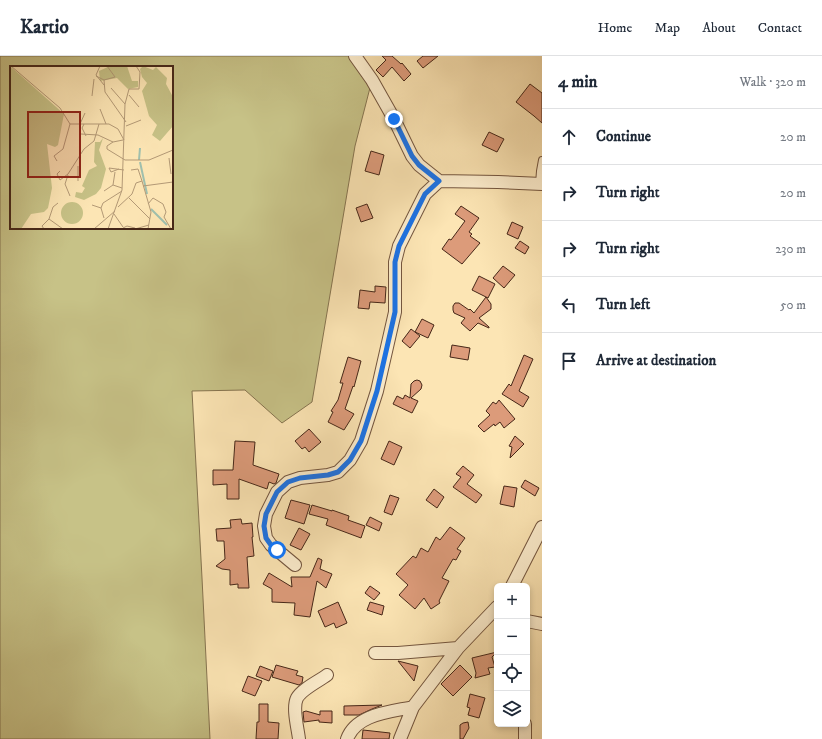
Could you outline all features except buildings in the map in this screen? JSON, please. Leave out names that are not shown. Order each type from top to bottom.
[{"type":"street","points":[[355,56],[372,80],[412,156],[419,165],[439,181],[540,184]]},
{"type":"street","points":[[295,565],[271,545],[266,538],[264,526],[266,514],[277,492],[288,482],[300,478],[328,475],[338,472],[350,460],[361,441],[377,391],[395,312],[395,262],[399,246],[425,194],[439,181]]},
{"type":"street","points":[[514,583],[542,527]]},
{"type":"street","points":[[400,739],[412,708],[458,648],[494,612]]},
{"type":"street","points":[[530,621],[542,624]]},
{"type":"street","points":[[375,653],[398,653],[458,648]]},
{"type":"street","points":[[299,739],[295,707],[297,699],[303,692],[327,675]]},
{"type":"street","points":[[347,739],[355,727],[367,719],[382,714],[412,708]]},
{"type":"street","points":[[525,727],[525,739]]},
{"type":"lane","points":[[540,184],[542,160]]},
{"type":"shaded area","points":[[0,56],[355,56],[372,80],[355,146],[312,402],[282,423],[245,390],[192,391],[210,739],[0,739]]},
{"type":"route","points":[[277,550],[266,538],[264,526],[266,514],[277,492],[288,482],[300,478],[328,475],[338,472],[350,460],[361,441],[377,391],[395,312],[395,262],[399,246],[425,194],[439,181],[419,165],[412,156],[394,119]]}]
